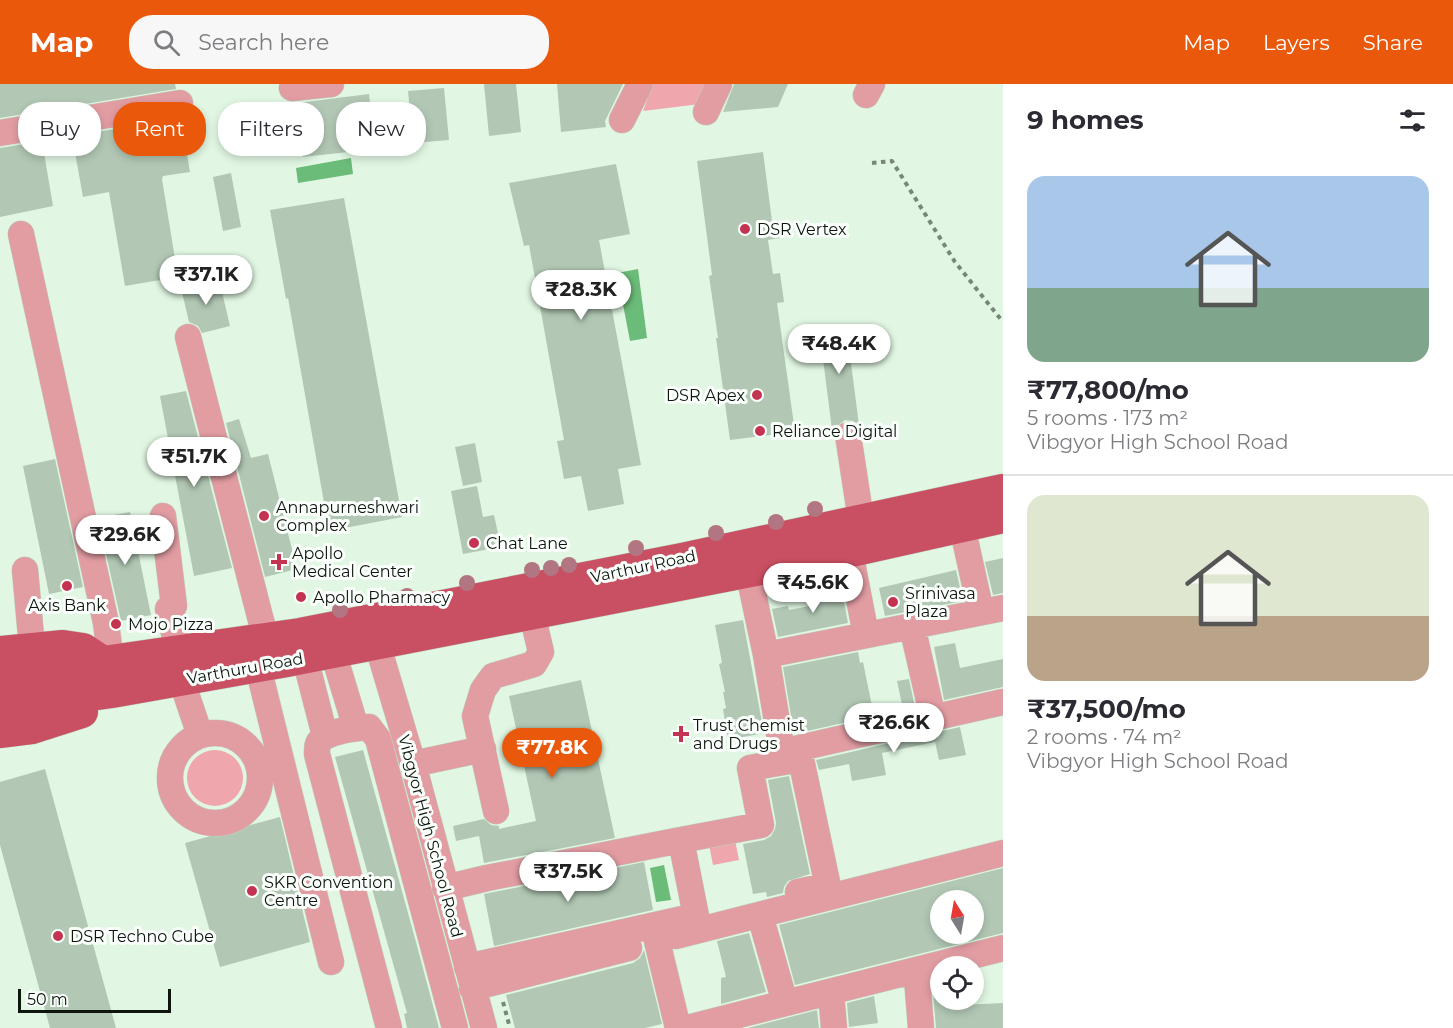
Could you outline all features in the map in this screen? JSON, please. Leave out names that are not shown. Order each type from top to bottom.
[{"type":"main road","name":"Varthur Road","points":[[377,644],[532,614],[743,564],[861,520],[1003,490]]},
{"type":"main road","name":"Varthur Road","points":[[269,648],[559,584],[849,552],[1003,517]]},
{"type":"main road","name":"Varthuru Road","points":[[109,672],[180,666],[269,648],[319,655],[377,644]]},
{"type":"main road","points":[[0,652],[63,646],[83,649],[109,672]]},
{"type":"main road","points":[[0,680],[43,675],[109,672]]},
{"type":"main road","points":[[0,708],[109,672]]},
{"type":"main road","points":[[0,732],[32,728],[98,707],[109,672]]},
{"type":"street","points":[[292,88],[331,84]]},
{"type":"street","points":[[622,120],[640,84]]},
{"type":"street","points":[[706,112],[719,84]]},
{"type":"street","points":[[0,133],[113,114]]},
{"type":"street","points":[[21,234],[106,623],[109,672]]},
{"type":"street","points":[[188,337],[269,648],[331,962]]},
{"type":"street","points":[[848,435],[861,520]]},
{"type":"street","points":[[163,516],[174,606],[168,609],[180,666],[200,735]]},
{"type":"street","points":[[766,655],[992,610],[962,526]]},
{"type":"street","points":[[849,552],[866,635]]},
{"type":"street","points":[[743,564],[752,589],[766,655],[782,752],[1003,702]]},
{"type":"street","points":[[25,570],[32,648]]},
{"type":"street","points":[[496,811],[475,716],[483,690],[493,676],[534,664],[541,652],[532,614]]},
{"type":"street","points":[[912,626],[933,718]]},
{"type":"street","name":"Vibgyor High School Road","points":[[377,644],[413,764],[484,1028]]},
{"type":"street","points":[[319,655],[356,728]]},
{"type":"street","points":[[319,655],[325,736]]},
{"type":"street","points":[[389,1028],[316,754],[318,742],[325,736],[356,728],[369,727],[378,739],[455,1028]]},
{"type":"street","points":[[413,764],[483,749]]},
{"type":"street","points":[[445,888],[760,825],[750,768],[801,759],[827,882],[821,887],[696,916],[470,977]]},
{"type":"street","points":[[681,840],[696,916]]},
{"type":"street","points":[[470,977],[657,941],[1003,853]]},
{"type":"street","points":[[760,915],[785,1003]]},
{"type":"street","points":[[657,941],[659,991],[678,1028]]},
{"type":"street","points":[[687,1028],[1003,948]]},
{"type":"street","points":[[917,979],[921,1028]]},
{"type":"path","points":[[872,164],[892,160],[955,262],[1003,322]]},
{"type":"shaded area","points":[[653,84],[709,84],[700,104],[643,111]]},
{"type":"shaded area","points":[[351,158],[353,174],[298,183],[296,168]]},
{"type":"shaded area","points":[[638,269],[647,338],[630,341],[617,273]]},
{"type":"shaded area","points":[[210,750],[220,750],[235,758],[241,767],[243,778],[241,789],[235,798],[220,806],[210,806],[199,801],[192,794],[187,783],[187,773],[192,762],[199,755]]},
{"type":"shaded area","points":[[735,840],[739,860],[713,865],[709,845]]},
{"type":"shaded area","points":[[664,865],[671,900],[656,902],[650,868]]},
{"type":"building","points":[[0,84],[175,84],[176,89],[97,102],[18,102],[18,115],[0,118]]},
{"type":"building","points":[[484,84],[516,84],[521,132],[489,136]]},
{"type":"building","points":[[557,84],[623,84],[605,121],[606,127],[561,132]]},
{"type":"building","points":[[734,84],[788,84],[778,107],[723,112]]},
{"type":"building","points":[[444,88],[449,140],[426,142],[426,102],[409,102],[408,91]]},
{"type":"building","points":[[369,94],[370,102],[336,102],[336,153],[324,155],[324,102],[305,102]]},
{"type":"building","points":[[113,129],[113,156],[187,156],[190,172],[163,176],[162,179],[178,277],[125,286],[109,192],[83,197],[76,156],[101,156],[101,131]]},
{"type":"building","points":[[18,145],[18,156],[45,156],[53,206],[0,217],[0,148]]},
{"type":"building","points":[[763,152],[772,221],[778,220],[780,238],[768,240],[773,274],[780,273],[784,302],[777,303],[795,432],[730,440],[716,338],[718,338],[709,276],[712,275],[697,161]]},
{"type":"building","points":[[616,164],[630,234],[599,240],[641,465],[618,469],[624,504],[588,511],[581,476],[564,479],[557,441],[564,440],[529,245],[524,246],[509,183]]},
{"type":"building","points":[[231,173],[241,227],[223,231],[213,177]]},
{"type":"building","points":[[344,198],[402,517],[329,531],[270,210]]},
{"type":"building","points":[[219,279],[230,326],[202,333],[198,326],[189,322],[181,288]]},
{"type":"building","points":[[846,324],[859,425],[845,420],[832,430],[819,327]]},
{"type":"building","points":[[186,391],[232,568],[194,576],[160,396]]},
{"type":"building","name":"Annapurneshwari Complex","points":[[239,419],[251,458],[268,454],[297,569],[265,577],[226,423]]},
{"type":"building","points":[[475,443],[482,482],[463,486],[455,447]]},
{"type":"building","points":[[55,459],[83,587],[49,594],[23,466]]},
{"type":"building","points":[[477,486],[483,517],[494,515],[501,547],[463,554],[451,491]]},
{"type":"building","points":[[130,512],[151,615],[121,621],[98,518]]},
{"type":"building","points":[[1003,558],[1003,593],[993,595],[985,562]]},
{"type":"building","points":[[956,570],[963,601],[885,616],[879,588]]},
{"type":"building","points":[[841,585],[848,623],[778,637],[772,609],[788,606],[789,610],[820,604],[817,590]]},
{"type":"building","points":[[743,620],[764,733],[728,740],[723,709],[726,708],[723,692],[725,692],[719,664],[722,663],[715,625]]},
{"type":"building","points":[[955,643],[960,668],[1003,659],[1003,687],[944,700],[934,647]]},
{"type":"building","points":[[858,652],[860,663],[863,662],[874,716],[794,734],[783,667]]},
{"type":"building","points":[[909,679],[915,707],[903,709],[897,681]]},
{"type":"building","points":[[581,680],[615,838],[484,863],[479,836],[456,841],[453,826],[484,819],[491,825],[499,826],[499,829],[536,821],[509,696]]},
{"type":"building","points":[[960,727],[966,755],[939,760],[935,742],[882,753],[886,775],[852,781],[849,764],[819,770],[816,760]]},
{"type":"building","points":[[363,750],[439,1028],[407,1028],[404,1014],[407,1013],[335,757]]},
{"type":"building","name":"DSR Techno Cube","points":[[45,769],[116,1028],[50,1028],[0,845],[0,782]]},
{"type":"building","points":[[789,776],[810,874],[788,881],[783,893],[767,897],[766,892],[753,894],[743,844],[764,840],[771,836],[776,823],[768,780]]},
{"type":"building","name":"SKR Convention Centre","points":[[280,817],[310,942],[220,967],[185,843]]},
{"type":"building","points":[[644,862],[653,910],[494,946],[484,894]]},
{"type":"building","points":[[1003,868],[1003,933],[984,938],[984,890],[930,890],[930,944],[959,944],[795,985],[779,925]]},
{"type":"building","points":[[749,933],[766,992],[721,1004],[721,978],[726,977],[717,941]]},
{"type":"building","points":[[644,950],[662,1024],[645,1028],[515,1028],[506,995],[633,963],[640,958]]},
{"type":"building","points":[[874,996],[878,1023],[849,1027],[847,1003]]},
{"type":"building","points":[[1003,1003],[1003,1028],[936,1028],[934,1010],[984,1010],[984,1004]]},
{"type":"building","points":[[817,1010],[819,1028],[748,1028]]},
{"type":"place","name":"DSR Vertex","points":[[745,229]]},
{"type":"place","name":"DSR Apex","points":[[757,395]]},
{"type":"place","name":"Reliance Digital","points":[[760,431]]},
{"type":"place","name":"Annapurneshwari Complex","points":[[264,516]]},
{"type":"place","name":"Chat Lane","points":[[474,543]]},
{"type":"place","name":"Apollo Medical Center","points":[[279,562]]},
{"type":"place","name":"Axis Bank","points":[[67,586]]},
{"type":"place","name":"Apollo Pharmacy","points":[[301,597]]},
{"type":"place","name":"Srinivasa Plaza","points":[[893,602]]},
{"type":"place","name":"Mojo Pizza","points":[[116,624]]},
{"type":"place","name":"Trust Chemist and Drugs","points":[[681,734]]},
{"type":"place","name":"SKR Convention Centre","points":[[252,891]]},
{"type":"place","name":"DSR Techno Cube","points":[[58,936]]}]
